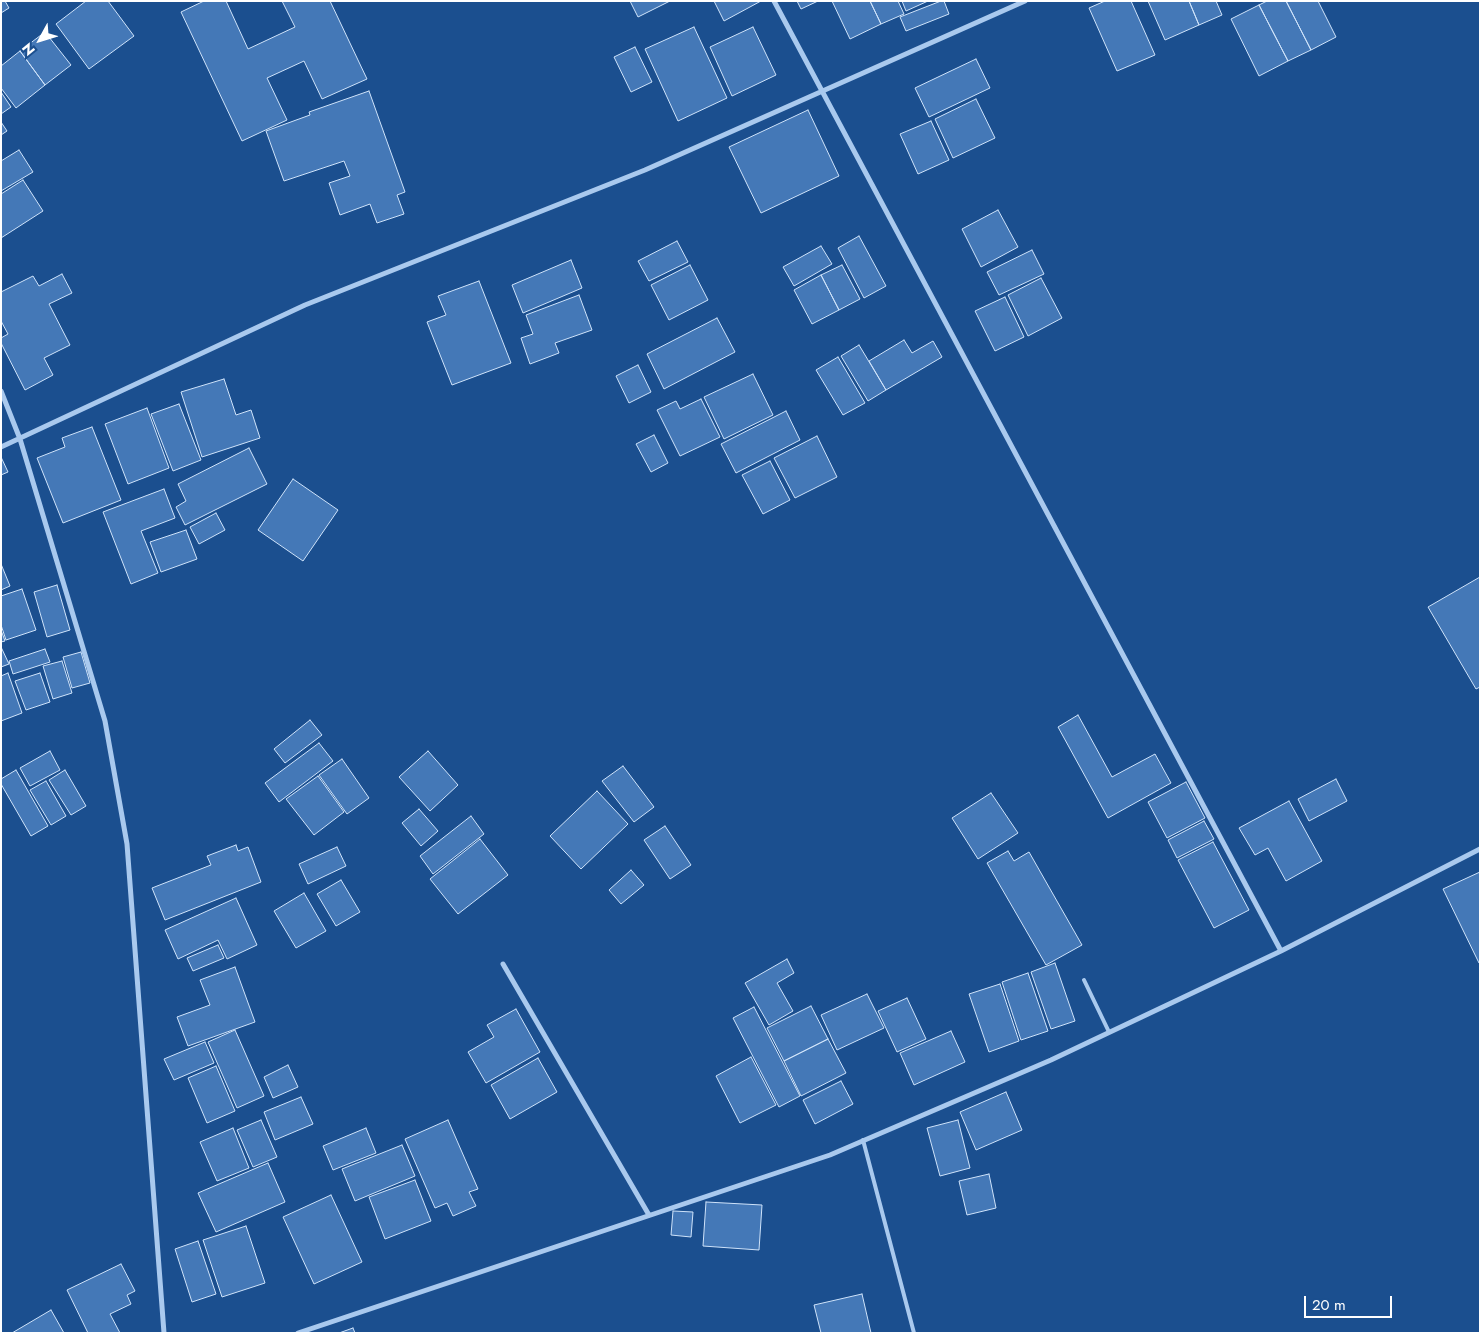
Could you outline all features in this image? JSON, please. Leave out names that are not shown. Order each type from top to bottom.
[{"type":"street","points":[[774,1],[1281,951]]},
{"type":"street","points":[[1,447],[305,305],[645,170],[1025,1]]},
{"type":"street","points":[[1,391],[20,439],[106,721],[127,844],[164,1333]]},
{"type":"street","points":[[298,1333],[830,1155],[1051,1060],[1281,951],[1480,849]]},
{"type":"street","points":[[503,964],[649,1215]]},
{"type":"lane","points":[[1084,980],[1109,1032]]},
{"type":"lane","points":[[863,1140],[914,1333]]},
{"type":"building","points":[[1,1],[5,1],[9,8],[1,13]]},
{"type":"building","points":[[86,1],[108,1],[134,36],[89,69],[56,24]]},
{"type":"building","points":[[204,1],[226,1],[248,49],[295,27],[282,1],[330,1],[367,79],[322,99],[304,61],[267,78],[287,120],[242,141],[181,12]]},
{"type":"building","points":[[630,1],[670,1],[638,17]]},
{"type":"building","points":[[714,1],[761,1],[724,21]]},
{"type":"building","points":[[797,1],[818,1],[801,9]]},
{"type":"building","points":[[832,1],[870,1],[881,24],[850,39]]},
{"type":"building","points":[[870,1],[898,1],[904,14],[881,24]]},
{"type":"building","points":[[902,1],[928,1],[906,11]]},
{"type":"building","points":[[944,1],[949,14],[906,31],[900,17]]},
{"type":"building","points":[[1105,1],[1131,1],[1155,55],[1117,71],[1089,8]]},
{"type":"building","points":[[1148,1],[1189,1],[1199,25],[1165,40]]},
{"type":"building","points":[[1189,1],[1216,1],[1222,15],[1199,25]]},
{"type":"building","points":[[1267,1],[1286,1],[1311,50],[1288,61],[1259,5]]},
{"type":"building","points":[[1286,1],[1318,1],[1336,37],[1311,50]]},
{"type":"building","points":[[1259,5],[1288,61],[1259,76],[1231,19]]},
{"type":"building","points":[[694,27],[727,98],[678,121],[645,49]]},
{"type":"building","points":[[753,27],[776,75],[732,96],[710,47]]},
{"type":"building","points":[[45,32],[71,65],[45,85],[20,51]]},
{"type":"building","points":[[635,47],[652,82],[631,92],[614,57]]},
{"type":"building","points":[[20,51],[45,85],[16,108],[1,88],[1,66]]},
{"type":"building","points":[[976,59],[990,88],[929,117],[915,88]]},
{"type":"building","points":[[369,91],[405,192],[397,195],[404,214],[377,223],[370,204],[340,215],[329,183],[350,176],[344,161],[284,181],[266,131],[310,115],[309,112]]},
{"type":"building","points":[[1,92],[11,107],[1,114]]},
{"type":"building","points":[[976,99],[995,138],[953,158],[935,119]]},
{"type":"building","points":[[808,110],[839,176],[761,213],[729,147]]},
{"type":"building","points":[[931,121],[949,160],[918,174],[900,134]]},
{"type":"building","points":[[1,122],[7,131],[1,135]]},
{"type":"building","points":[[19,150],[33,172],[1,191],[1,161]]},
{"type":"building","points":[[23,180],[43,211],[1,238],[1,194]]},
{"type":"building","points":[[998,210],[1018,247],[981,267],[962,229]]},
{"type":"building","points":[[859,236],[886,286],[864,298],[838,248]]},
{"type":"building","points":[[677,241],[688,262],[649,281],[638,261]]},
{"type":"building","points":[[821,246],[832,264],[794,286],[783,267]]},
{"type":"building","points":[[1032,250],[1044,274],[999,295],[987,272]]},
{"type":"building","points":[[571,260],[582,288],[523,313],[512,285]]},
{"type":"building","points":[[690,265],[708,300],[669,320],[651,285]]},
{"type":"building","points":[[842,265],[860,299],[839,310],[821,275]]},
{"type":"building","points":[[62,274],[72,293],[49,304],[70,345],[44,358],[53,375],[25,390],[1,343],[1,338],[8,334],[1,321],[1,292],[33,276],[39,286]]},
{"type":"building","points":[[821,275],[839,310],[812,324],[794,290]]},
{"type":"building","points":[[1041,278],[1062,318],[1028,336],[1008,295]]},
{"type":"building","points":[[479,281],[511,363],[452,385],[427,322],[446,315],[438,296]]},
{"type":"building","points":[[579,295],[592,330],[555,343],[559,353],[530,364],[521,338],[533,334],[526,315]]},
{"type":"building","points":[[1005,297],[1024,337],[995,351],[975,311]]},
{"type":"building","points":[[717,318],[735,352],[664,389],[647,354]]},
{"type":"building","points":[[904,340],[912,353],[933,341],[942,357],[886,390],[869,361]]},
{"type":"building","points":[[859,345],[886,390],[868,401],[841,356]]},
{"type":"building","points":[[838,357],[865,403],[843,415],[816,370]]},
{"type":"building","points":[[638,365],[651,392],[629,403],[616,376]]},
{"type":"building","points":[[753,374],[773,415],[724,439],[704,397]]},
{"type":"building","points":[[224,379],[236,415],[251,410],[260,438],[202,457],[181,392]]},
{"type":"building","points":[[701,399],[720,437],[680,456],[657,410],[676,401],[680,409]]},
{"type":"building","points":[[179,404],[201,460],[173,471],[151,414]]},
{"type":"building","points":[[147,408],[169,468],[128,484],[105,424]]},
{"type":"building","points":[[786,411],[800,440],[736,473],[721,444]]},
{"type":"building","points":[[92,427],[121,500],[63,523],[37,458],[65,447],[62,438]]},
{"type":"building","points":[[654,435],[668,463],[651,472],[636,444]]},
{"type":"building","points":[[817,436],[837,477],[795,498],[774,458]]},
{"type":"building","points":[[249,448],[267,484],[185,525],[176,507],[186,501],[178,484]]},
{"type":"building","points":[[1,457],[8,472],[1,475]]},
{"type":"building","points":[[770,461],[790,500],[763,514],[742,475]]},
{"type":"building","points":[[293,479],[338,510],[303,561],[258,530]]},
{"type":"building","points":[[164,489],[175,518],[141,531],[158,573],[131,584],[103,512]]},
{"type":"building","points":[[216,513],[225,530],[199,544],[190,527]]},
{"type":"building","points":[[186,530],[197,559],[161,572],[150,542]]},
{"type":"building","points":[[1,564],[10,586],[1,590]]},
{"type":"building","points":[[1480,577],[1480,687],[1476,689],[1428,607]]},
{"type":"building","points":[[57,585],[70,630],[47,637],[34,592]]},
{"type":"building","points":[[22,589],[36,630],[6,640],[1,625],[1,596]]},
{"type":"building","points":[[1,630],[5,641],[1,642]]},
{"type":"building","points":[[1,647],[9,664],[1,667]]},
{"type":"building","points":[[45,649],[50,662],[13,674],[9,661]]},
{"type":"building","points":[[81,652],[90,683],[72,688],[63,657]]},
{"type":"building","points":[[62,661],[72,693],[53,699],[43,666]]},
{"type":"building","points":[[8,673],[22,713],[1,721],[1,676]]},
{"type":"building","points":[[40,673],[50,702],[26,710],[15,681]]},
{"type":"building","points":[[1078,715],[1112,777],[1155,754],[1171,783],[1108,818],[1058,727]]},
{"type":"building","points":[[310,720],[322,735],[285,763],[274,749]]},
{"type":"building","points":[[319,743],[333,761],[279,802],[265,783]]},
{"type":"building","points":[[50,751],[60,770],[30,786],[20,768]]},
{"type":"building","points":[[428,751],[458,785],[430,811],[399,777]]},
{"type":"building","points":[[342,759],[369,798],[347,814],[319,775]]},
{"type":"building","points":[[623,766],[654,807],[634,822],[602,781]]},
{"type":"building","points":[[16,770],[48,826],[31,836],[1,784],[1,779]]},
{"type":"building","points":[[65,770],[86,806],[71,815],[49,780]]},
{"type":"building","points":[[318,776],[344,812],[314,835],[286,799]]},
{"type":"building","points":[[1336,779],[1347,801],[1309,821],[1298,799]]},
{"type":"building","points":[[46,781],[66,816],[51,825],[30,790]]},
{"type":"building","points":[[1186,782],[1205,818],[1167,838],[1148,802]]},
{"type":"building","points":[[597,791],[628,824],[581,869],[550,836]]},
{"type":"building","points":[[991,793],[1018,833],[978,859],[952,818]]},
{"type":"building","points":[[1289,801],[1322,861],[1286,881],[1268,848],[1255,855],[1239,828]]},
{"type":"building","points":[[419,809],[438,831],[421,846],[402,823]]},
{"type":"building","points":[[471,816],[484,834],[433,874],[420,856]]},
{"type":"building","points":[[1204,821],[1214,839],[1177,858],[1168,840]]},
{"type":"building","points":[[665,826],[691,865],[670,879],[644,840]]},
{"type":"building","points":[[480,839],[508,875],[458,914],[430,879]]},
{"type":"building","points":[[1213,842],[1249,910],[1214,928],[1178,860]]},
{"type":"building","points":[[236,845],[238,851],[248,847],[261,882],[165,920],[152,888],[211,865],[207,856]]},
{"type":"building","points":[[337,847],[346,866],[308,884],[299,864]]},
{"type":"building","points":[[1008,851],[1014,861],[1029,852],[1082,945],[1046,965],[987,863]]},
{"type":"building","points":[[631,870],[644,885],[621,904],[609,890]]},
{"type":"building","points":[[1480,872],[1480,963],[1479,963],[1443,889]]},
{"type":"building","points":[[341,880],[360,912],[336,926],[317,894]]},
{"type":"building","points":[[304,893],[326,931],[296,948],[274,911]]},
{"type":"building","points":[[236,898],[257,945],[227,959],[218,940],[178,959],[165,930]]},
{"type":"building","points":[[218,945],[224,958],[193,971],[187,958]]},
{"type":"building","points":[[787,959],[794,973],[777,983],[793,1011],[769,1025],[745,983]]},
{"type":"building","points":[[1055,963],[1075,1021],[1051,1029],[1031,972]]},
{"type":"building","points":[[235,967],[255,1022],[188,1046],[177,1017],[210,1005],[200,980]]},
{"type":"building","points":[[1028,973],[1048,1031],[1021,1040],[1002,982]]},
{"type":"building","points":[[1000,984],[1019,1041],[989,1052],[969,994]]},
{"type":"building","points":[[867,994],[884,1028],[837,1050],[821,1015]]},
{"type":"building","points":[[907,998],[926,1039],[897,1052],[878,1011]]},
{"type":"building","points":[[811,1006],[828,1039],[784,1061],[767,1028]]},
{"type":"building","points":[[754,1007],[800,1096],[779,1107],[733,1018]]},
{"type":"building","points":[[516,1009],[540,1052],[486,1083],[468,1052],[494,1037],[487,1025]]},
{"type":"building","points":[[235,1030],[264,1096],[237,1108],[208,1042]]},
{"type":"building","points":[[951,1031],[965,1062],[914,1085],[900,1053]]},
{"type":"building","points":[[828,1039],[846,1073],[801,1096],[784,1061]]},
{"type":"building","points":[[205,1042],[214,1063],[174,1080],[164,1059]]},
{"type":"building","points":[[751,1057],[776,1105],[740,1123],[716,1076]]},
{"type":"building","points":[[538,1058],[557,1092],[510,1119],[491,1085]]},
{"type":"building","points":[[288,1065],[298,1087],[273,1098],[264,1077]]},
{"type":"building","points":[[216,1066],[235,1111],[207,1123],[188,1078]]},
{"type":"building","points":[[841,1081],[853,1104],[815,1124],[803,1100]]},
{"type":"building","points":[[1006,1092],[1022,1130],[976,1150],[960,1112]]},
{"type":"building","points":[[301,1097],[313,1124],[275,1140],[264,1112]]},
{"type":"building","points":[[261,1120],[277,1157],[253,1167],[237,1130]]},
{"type":"building","points":[[448,1120],[478,1189],[469,1192],[476,1206],[453,1216],[447,1203],[435,1208],[405,1139]]},
{"type":"building","points":[[958,1120],[970,1168],[940,1176],[927,1128]]},
{"type":"building","points":[[233,1128],[249,1168],[217,1181],[200,1142]]},
{"type":"building","points":[[366,1128],[376,1153],[333,1170],[323,1146]]},
{"type":"building","points":[[402,1145],[415,1176],[355,1201],[342,1169]]},
{"type":"building","points":[[268,1163],[285,1202],[216,1232],[198,1193]]},
{"type":"building","points":[[989,1174],[996,1208],[967,1215],[959,1181]]},
{"type":"building","points":[[415,1180],[431,1221],[385,1239],[369,1197]]},
{"type":"building","points":[[331,1195],[362,1262],[314,1284],[283,1217]]},
{"type":"building","points":[[706,1202],[762,1205],[759,1250],[703,1246]]},
{"type":"building","points":[[673,1211],[693,1212],[691,1237],[671,1235]]},
{"type":"building","points":[[246,1226],[265,1283],[222,1297],[203,1240]]},
{"type":"building","points":[[198,1241],[216,1294],[192,1302],[175,1249]]},
{"type":"building","points":[[121,1264],[135,1291],[127,1295],[131,1304],[110,1314],[120,1333],[88,1333],[67,1290]]},
{"type":"building","points":[[862,1294],[871,1333],[821,1333],[814,1305]]},
{"type":"building","points":[[51,1310],[64,1333],[12,1333]]},
{"type":"building","points":[[353,1328],[355,1333],[339,1333]]}]
